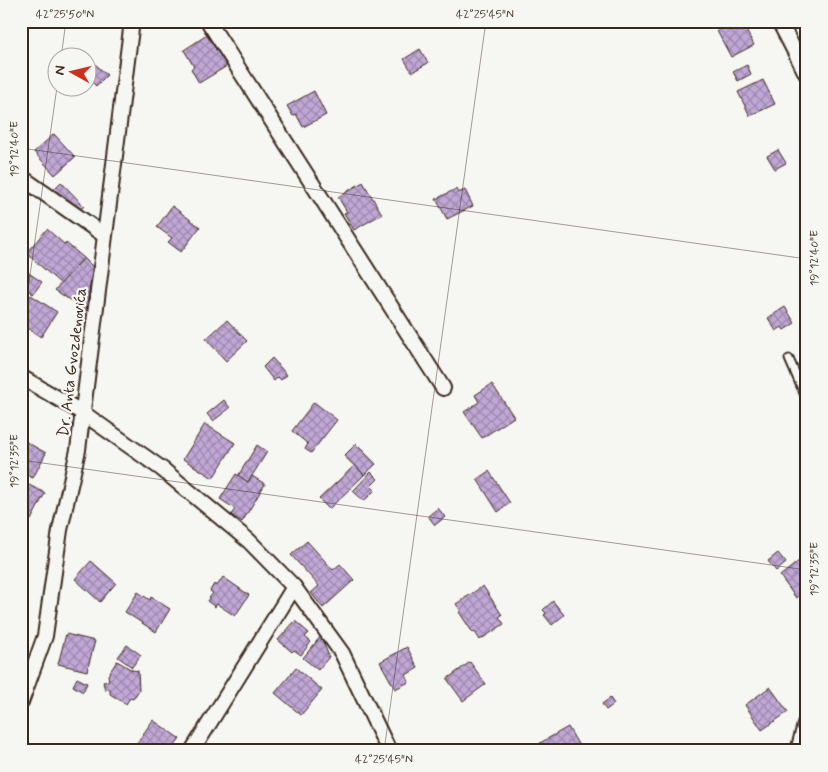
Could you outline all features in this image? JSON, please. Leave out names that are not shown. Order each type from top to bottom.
[{"type":"street","name":"Dr. Anta Gvozdenovića","points":[[21,702],[45,636],[60,530],[78,450],[132,21]]},
{"type":"street","points":[[208,21],[443,388]]},
{"type":"street","points":[[779,21],[807,74]]},
{"type":"street","points":[[21,177],[104,235]]},
{"type":"street","points":[[21,377],[83,413],[162,469],[250,541],[294,587],[342,653],[390,751]]},
{"type":"street","points":[[192,751],[294,587]]},
{"type":"street","points":[[798,751],[807,719]]},
{"type":"lane","points":[[789,359],[807,400]]},
{"type":"building","points":[[734,21],[741,21],[754,45],[731,57],[717,31]]},
{"type":"building","points":[[207,35],[227,66],[199,83],[191,69],[194,67],[184,50]]},
{"type":"building","points":[[420,49],[428,63],[412,72],[404,59]]},
{"type":"building","points":[[747,65],[751,74],[738,81],[733,72]]},
{"type":"building","points":[[98,67],[107,75],[98,84]]},
{"type":"building","points":[[763,80],[775,104],[750,116],[738,92]]},
{"type":"building","points":[[314,91],[326,115],[303,127],[296,114],[293,116],[287,106]]},
{"type":"building","points":[[54,134],[75,157],[55,175],[34,152]]},
{"type":"building","points":[[807,146],[807,159],[801,151]]},
{"type":"building","points":[[778,150],[786,163],[775,169],[767,156]]},
{"type":"building","points":[[807,164],[807,179],[800,169]]},
{"type":"building","points":[[61,182],[84,206],[76,214],[53,190]]},
{"type":"building","points":[[363,182],[382,214],[354,230],[344,213],[347,212],[338,197]]},
{"type":"building","points":[[456,189],[458,193],[465,190],[473,206],[447,219],[436,199]]},
{"type":"building","points":[[172,206],[200,227],[181,252],[168,242],[172,238],[157,227]]},
{"type":"building","points":[[47,229],[84,258],[61,284],[26,253]]},
{"type":"building","points":[[21,230],[27,235],[22,240],[21,240]]},
{"type":"building","points":[[84,258],[93,267],[86,311],[55,290]]},
{"type":"building","points":[[21,268],[42,282],[33,294],[21,285]]},
{"type":"building","points":[[31,295],[57,312],[41,337],[21,324],[21,310]]},
{"type":"building","points":[[785,307],[795,323],[784,330],[782,327],[776,331],[768,318]]},
{"type":"building","points":[[227,320],[247,341],[226,361],[206,339]]},
{"type":"building","points":[[272,358],[287,375],[281,380],[278,377],[274,381],[263,367]]},
{"type":"building","points":[[492,384],[514,417],[482,438],[464,412],[479,402],[475,395]]},
{"type":"building","points":[[224,400],[230,408],[213,421],[207,414]]},
{"type":"building","points":[[314,402],[337,420],[311,453],[305,449],[308,444],[292,431]]},
{"type":"building","points":[[205,424],[235,443],[213,478],[183,459]]},
{"type":"building","points":[[21,439],[46,453],[33,478],[21,472]]},
{"type":"building","points":[[356,444],[376,464],[364,475],[344,456]]},
{"type":"building","points":[[257,445],[267,452],[248,482],[238,476]]},
{"type":"building","points":[[355,465],[364,475],[329,509],[319,499]]},
{"type":"building","points":[[489,471],[510,503],[498,512],[477,479]]},
{"type":"building","points":[[371,472],[378,479],[371,486],[375,490],[364,501],[353,491]]},
{"type":"building","points":[[236,474],[248,482],[252,476],[265,484],[242,522],[231,515],[235,509],[220,499]]},
{"type":"building","points":[[21,481],[45,493],[31,520],[22,515],[23,513],[21,512]]},
{"type":"building","points":[[438,508],[445,517],[435,525],[428,516]]},
{"type":"building","points":[[307,541],[333,570],[340,564],[354,580],[323,608],[311,593],[319,586],[291,555]]},
{"type":"building","points":[[778,553],[786,563],[776,571],[768,561]]},
{"type":"building","points":[[804,557],[807,561],[807,590],[796,598],[780,576]]},
{"type":"building","points":[[91,561],[116,583],[100,602],[75,579]]},
{"type":"building","points":[[223,577],[249,595],[235,616],[217,604],[215,607],[207,601],[213,593],[210,591],[214,584],[217,586]]},
{"type":"building","points":[[483,586],[502,615],[499,617],[504,624],[480,640],[459,612],[461,611],[456,604]]},
{"type":"building","points":[[138,592],[150,600],[151,597],[170,609],[156,632],[125,612]]},
{"type":"building","points":[[553,601],[564,615],[552,625],[544,615],[546,613],[543,610]]},
{"type":"building","points":[[295,621],[309,633],[305,637],[311,642],[301,655],[294,650],[292,652],[278,640]]},
{"type":"building","points":[[66,634],[95,641],[87,671],[58,664]]},
{"type":"building","points":[[321,636],[329,657],[318,670],[303,658]]},
{"type":"building","points":[[127,645],[141,655],[132,667],[118,657]]},
{"type":"building","points":[[407,647],[418,668],[406,675],[409,682],[395,689],[380,662]]},
{"type":"building","points":[[117,661],[132,670],[138,671],[139,690],[133,699],[130,698],[126,704],[110,694],[110,689],[105,690],[103,682],[109,681],[108,675]]},
{"type":"building","points":[[470,662],[486,684],[463,701],[447,679]]},
{"type":"building","points":[[296,668],[322,690],[301,715],[275,693]]},
{"type":"building","points":[[77,678],[87,683],[83,692],[73,686]]},
{"type":"building","points":[[770,687],[788,712],[762,730],[745,705]]},
{"type":"building","points":[[610,698],[614,704],[606,710],[602,704]]},
{"type":"building","points":[[153,720],[180,739],[171,751],[160,751],[152,745],[148,751],[134,747]]},
{"type":"building","points":[[568,727],[582,751],[544,751],[540,743]]}]
